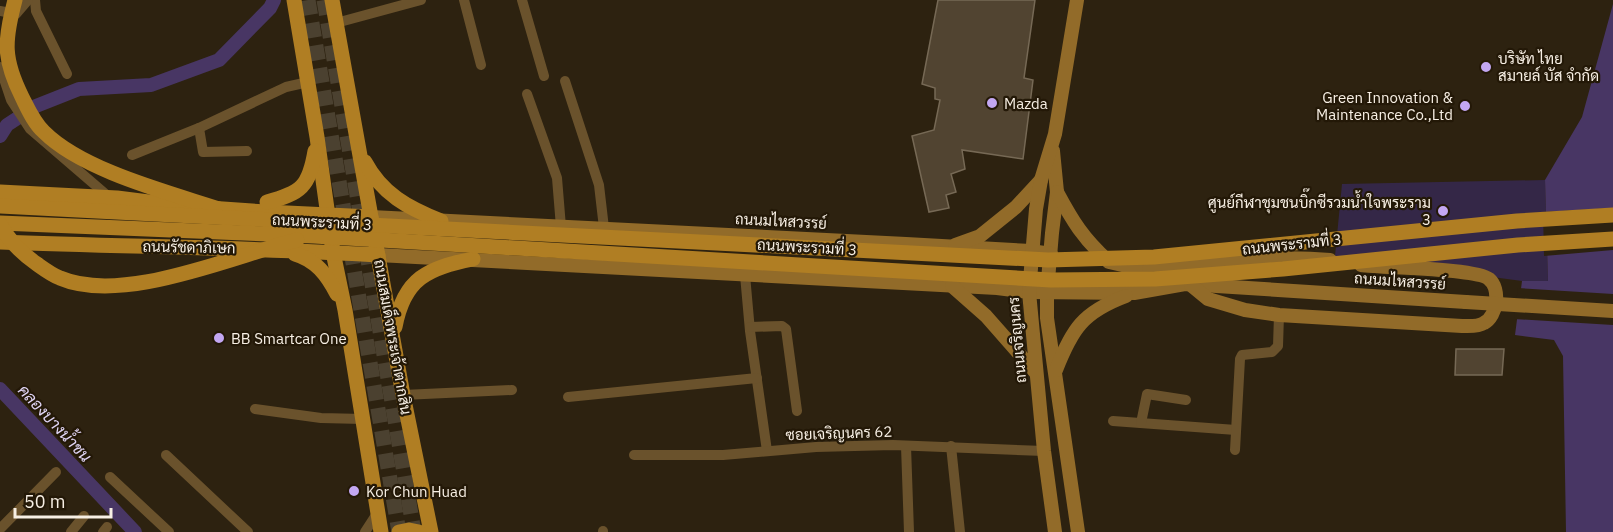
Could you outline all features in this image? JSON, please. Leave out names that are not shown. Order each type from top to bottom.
[{"type":"main road","points":[[5,67],[26,0]]},
{"type":"main road","points":[[294,0],[333,252],[345,310],[381,532]]},
{"type":"main road","name":"ถนนสมเด็จพระเจ้าตากสิน","points":[[332,0],[403,395],[431,532]]},
{"type":"main road","name":"ถนนเจริญนคร","points":[[1055,532],[1044,451],[1029,292],[1031,251],[1041,180],[1052,146],[1077,0]]},
{"type":"main road","points":[[15,7],[7,30],[5,67],[43,132],[69,152],[113,173],[248,218]]},
{"type":"main road","points":[[267,202],[287,196],[303,186],[312,170],[317,137]]},
{"type":"main road","name":"ถนนเจริญนคร","points":[[1052,146],[1058,192],[1050,254],[1047,318],[1078,532]]},
{"type":"main road","points":[[358,148],[376,179],[395,199],[420,213],[441,220]]},
{"type":"main road","points":[[950,247],[980,236],[1016,207],[1041,180]]},
{"type":"main road","points":[[0,192],[113,198],[180,206],[371,217]]},
{"type":"main road","points":[[1058,192],[1075,225],[1087,242],[1108,261]]},
{"type":"main road","points":[[113,198],[168,195],[267,202],[303,213]]},
{"type":"main road","name":"ถนนพระรามที่ 3","points":[[0,206],[1048,260],[1154,257],[1517,221],[1613,215]]},
{"type":"main road","points":[[180,206],[188,211],[193,219],[194,230],[181,247]]},
{"type":"main road","name":"ถนนมไหสวรรย์","points":[[371,217],[1031,251],[1108,261],[1188,284]]},
{"type":"main road","points":[[0,224],[5,234],[21,252],[60,278],[81,284],[108,286],[163,279],[314,236]]},
{"type":"main road","name":"ถนนพระรามที่ 3","points":[[0,224],[314,236],[1051,280],[1155,279],[1284,269],[1518,245],[1613,239]]},
{"type":"main road","name":"ถนนรัชดาภิเษก","points":[[0,242],[378,255]]},
{"type":"main road","points":[[282,250],[303,256],[318,266],[329,279],[345,310]]},
{"type":"main road","name":"ถนนมไหสวรรย์","points":[[378,255],[746,274],[1029,292],[1134,293],[1188,284],[1613,310]]},
{"type":"main road","points":[[1144,270],[1238,259],[1300,257],[1390,268],[1454,270],[1485,276],[1492,281],[1497,290],[1493,315],[1487,322],[1480,326],[1462,326],[1279,315],[1222,304],[1208,299],[1188,284]]},
{"type":"main road","points":[[393,335],[398,311],[404,296],[413,284],[425,273],[445,265],[473,259]]},
{"type":"main road","points":[[952,286],[986,316],[1036,374]]},
{"type":"main road","points":[[1056,372],[1067,342],[1078,325],[1110,302],[1134,293]]},
{"type":"main road","points":[[399,532],[409,530],[419,532]]},
{"type":"street","points":[[0,11],[15,7],[26,0]]},
{"type":"street","points":[[35,0],[36,11],[67,74]]},
{"type":"street","points":[[336,23],[421,0]]},
{"type":"street","points":[[464,0],[481,65]]},
{"type":"street","points":[[522,0],[543,76]]},
{"type":"street","points":[[0,39],[15,7]]},
{"type":"street","points":[[5,67],[11,100],[30,129],[113,198]]},
{"type":"street","points":[[565,81],[599,185],[604,228]]},
{"type":"street","points":[[132,155],[199,128],[286,87],[308,82]]},
{"type":"street","points":[[527,94],[557,178],[561,227]]},
{"type":"street","points":[[199,128],[203,152],[247,151]]},
{"type":"street","points":[[746,274],[750,327],[766,451]]},
{"type":"street","points":[[1235,450],[1240,359],[1242,355],[1272,352],[1276,349],[1279,315]]},
{"type":"street","points":[[750,327],[782,326],[786,329],[797,411]]},
{"type":"street","points":[[568,397],[757,378]]},
{"type":"street","points":[[403,395],[512,390]]},
{"type":"street","points":[[1141,423],[1147,394],[1186,400]]},
{"type":"street","points":[[255,409],[321,418],[363,419]]},
{"type":"street","points":[[1113,421],[1236,430]]},
{"type":"street","points":[[906,446],[909,532]]},
{"type":"street","name":"ซอยเจริญนคร 62","points":[[634,455],[723,454],[816,447],[906,446],[1044,451]]},
{"type":"street","points":[[951,446],[960,532]]},
{"type":"street","points":[[166,455],[248,532]]},
{"type":"street","points":[[0,529],[56,472]]},
{"type":"street","points":[[110,477],[169,532]]},
{"type":"street","points":[[365,532],[378,512]]},
{"type":"street","points":[[71,532],[84,516]]},
{"type":"shaded area","points":[[1613,4],[1613,532],[1566,532],[1563,356],[1554,340],[1515,335],[1522,281],[1548,281],[1545,180],[1582,117]]},
{"type":"shaded area","name":"ศูนย์กีฬาชุมชนบิ๊กซีรวมน้ำใจพระราม 3","points":[[1545,180],[1548,282],[1522,281],[1335,256],[1342,184]]},
{"type":"pier","points":[[1613,208],[1613,250],[1544,256],[1543,212]]},
{"type":"pier","points":[[1518,288],[1613,294],[1613,325],[1514,319]]},
{"type":"building","name":"Mazda","points":[[938,0],[1035,0],[1024,78],[1033,80],[1023,159],[962,150],[965,169],[951,174],[956,192],[946,195],[949,208],[929,212],[912,136],[934,130],[940,100],[935,99],[935,88],[922,84]]},
{"type":"building","points":[[1456,349],[1504,349],[1502,375],[1455,375]]},
{"type":"waterway","name":"คลองบางน้ำชน","points":[[0,136],[7,125],[36,106],[79,89],[151,85],[219,60],[270,8],[274,0]]},
{"type":"waterway","name":"คลองบางน้ำชน","points":[[0,389],[135,532]]},
{"type":"tunnel","points":[[308,0],[399,532]]},
{"type":"tunnel","points":[[324,0],[414,532]]},
{"type":"place","name":"บริษัท ไทย สมายล์ บัส จำกัด","points":[[1486,67]]},
{"type":"place","name":"Mazda","points":[[992,103]]},
{"type":"place","name":"Green Innovation & Maintenance Co.,Ltd","points":[[1465,106]]},
{"type":"place","name":"ศูนย์กีฬาชุมชนบิ๊กซีรวมน้ำใจพระราม 3","points":[[1443,211]]},
{"type":"place","name":"BB Smartcar One","points":[[219,338]]},
{"type":"place","name":"Kor Chun Huad","points":[[354,491]]}]
